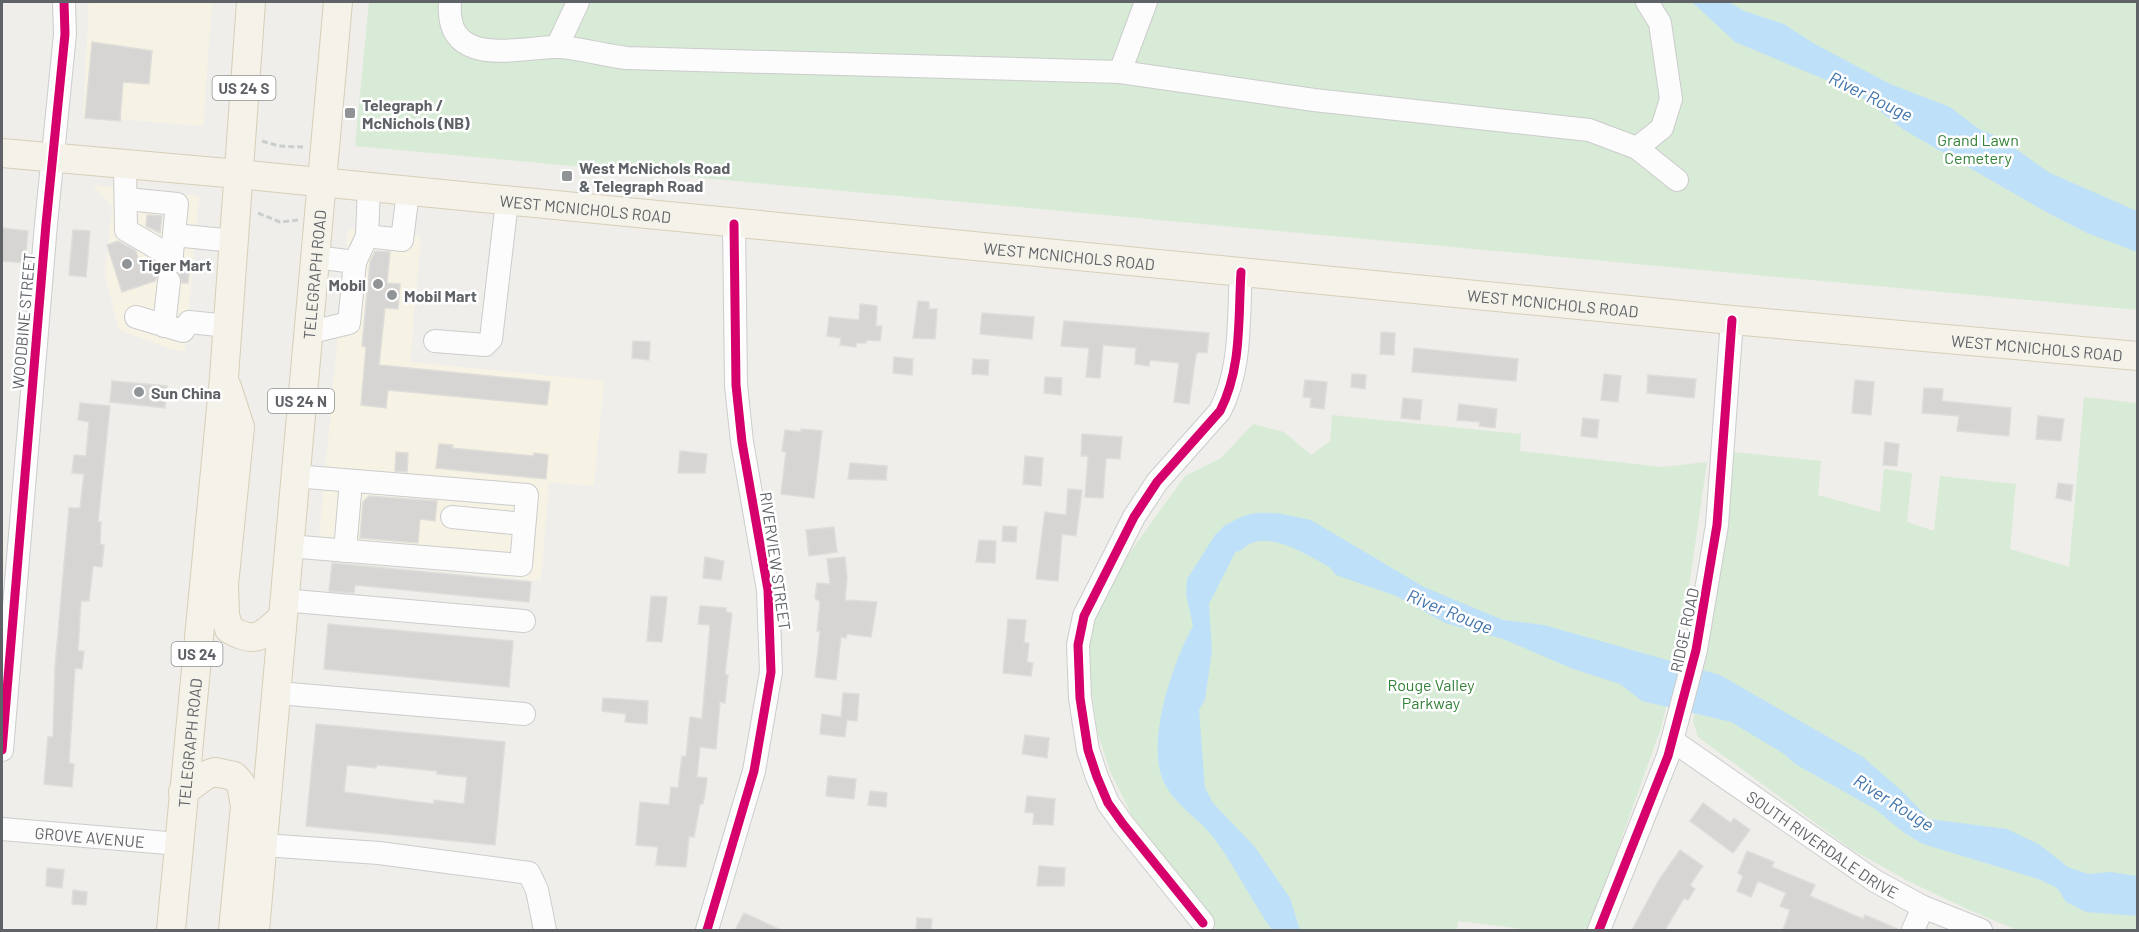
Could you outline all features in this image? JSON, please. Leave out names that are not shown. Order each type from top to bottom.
[{"type":"main road","name":"TELEGRAPH ROAD","points":[[171,930],[224,377],[251,2]]},
{"type":"main road","name":"TELEGRAPH ROAD","points":[[322,2],[332,74]]},
{"type":"main road","name":"TELEGRAPH ROAD","points":[[255,930],[338,2]]},
{"type":"main road","name":"WEST MCNICHOLS ROAD","points":[[2,153],[1732,320],[2138,356]]},
{"type":"main road","name":"TELEGRAPH ROAD","points":[[224,377],[240,427],[224,585],[225,615],[229,629],[251,638],[263,636],[282,609]]},
{"type":"main road","points":[[183,792],[206,775],[215,772],[234,776],[241,784],[245,806],[233,930]]},
{"type":"street","name":"WOODBINE STREET","points":[[2,750],[52,158],[65,34],[64,2]]},
{"type":"street","points":[[450,2],[449,17],[456,35],[473,49],[524,51],[557,47],[627,58],[1120,72],[1314,100],[1589,130],[1637,148],[1677,180]]},
{"type":"street","points":[[557,47],[578,2]]},
{"type":"street","points":[[1120,72],[1146,2]]},
{"type":"street","points":[[1637,148],[1662,128],[1671,99],[1660,23],[1647,2]]},
{"type":"street","points":[[125,165],[126,230],[171,259],[234,241]]},
{"type":"street","points":[[307,333],[349,323],[354,262],[367,236],[369,188]]},
{"type":"street","points":[[367,236],[402,240],[408,192]]},
{"type":"street","points":[[127,199],[177,204],[164,326]]},
{"type":"street","points":[[435,341],[485,345],[491,339],[507,201]]},
{"type":"street","name":"RIVERVIEW STREET","points":[[707,930],[754,771],[763,728],[772,662],[768,590],[742,442],[736,385],[734,224]]},
{"type":"street","points":[[315,257],[354,262]]},
{"type":"street","points":[[1203,922],[1123,824],[1101,786],[1088,750],[1080,698],[1078,645],[1084,616],[1134,517],[1157,482],[1220,411],[1227,397],[1238,356],[1242,272]]},
{"type":"street","points":[[136,318],[183,332],[189,322],[228,326]]},
{"type":"street","name":"RIDGE ROAD","points":[[1599,930],[1646,818],[1675,735],[1696,650],[1717,525],[1732,320]]},
{"type":"street","points":[[288,546],[521,565],[526,495],[294,476]]},
{"type":"street","points":[[345,551],[351,481]]},
{"type":"street","points":[[452,516],[524,524]]},
{"type":"street","points":[[282,609],[524,621]]},
{"type":"street","points":[[278,693],[524,714]]},
{"type":"street","name":"SOUTH RIVERDALE DRIVE","points":[[1675,735],[1875,881],[1923,907],[1981,930]]},
{"type":"street","name":"GROVE AVENUE","points":[[2,829],[179,844]]},
{"type":"street","points":[[263,845],[379,853],[529,873],[537,890],[545,930]]},
{"type":"street","points":[[1913,930],[1923,907]]},
{"type":"path","points":[[261,140],[279,146],[308,148]]},
{"type":"path","points":[[254,212],[280,222],[300,219]]},
{"type":"shaded area","points":[[89,2],[212,2],[203,126],[83,116]]},
{"type":"shaded area","points":[[92,185],[199,196],[185,351],[174,350],[119,330],[105,274],[112,207]]},
{"type":"shaded area","points":[[348,229],[421,235],[410,362],[604,381],[594,486],[549,482],[541,581],[317,559]]},
{"type":"green space","name":"Grand Lawn Cemetery","points":[[369,2],[2137,2],[2137,310],[355,146]]},
{"type":"green space","points":[[2084,397],[2137,403],[2137,930],[2017,930],[1908,881],[1851,849],[1698,737],[1693,721],[1711,629],[1733,452],[1821,461],[1818,495],[1880,512],[1884,469],[1912,473],[1907,522],[1934,531],[1940,476],[2016,484],[2010,549],[2069,567]]},
{"type":"green space","name":"Rouge Valley Parkway","points":[[1332,415],[1521,434],[1520,451],[1662,467],[1707,462],[1680,650],[1661,728],[1589,930],[1530,930],[1458,921],[1457,930],[1217,930],[1131,814],[1110,771],[1097,731],[1085,640],[1115,573],[1185,476],[1221,458],[1253,424],[1284,432],[1311,455],[1330,441]]},
{"type":"water","points":[[1692,2],[1729,2],[1744,11],[1784,24],[1813,43],[1890,84],[1950,107],[1979,129],[2000,138],[2050,173],[2137,211],[2137,252],[2087,233],[2048,213],[1904,130],[1855,92],[1735,42]]},
{"type":"water","points":[[1277,513],[1311,520],[1424,587],[1503,620],[1544,625],[1720,675],[1863,757],[1902,791],[1929,819],[2007,829],[2040,845],[2068,867],[2088,874],[2111,872],[2137,876],[2137,916],[2086,912],[2066,902],[2057,888],[2038,879],[1923,844],[1903,832],[1875,809],[1795,764],[1784,754],[1731,722],[1642,701],[1620,684],[1573,669],[1503,639],[1445,623],[1396,596],[1336,575],[1328,565],[1326,552],[1317,538],[1300,527],[1281,525],[1244,535],[1209,604],[1212,651],[1205,700],[1199,710],[1205,788],[1213,803],[1255,847],[1290,898],[1300,930],[1272,930],[1216,841],[1168,789],[1159,764],[1158,744],[1160,723],[1170,680],[1193,626],[1186,594],[1187,579],[1215,535],[1225,525],[1242,517]]},
{"type":"building","points":[[92,42],[152,51],[149,84],[123,82],[120,121],[85,118]]},
{"type":"building","points":[[147,215],[162,216],[160,233],[146,226]]},
{"type":"building","points":[[2,228],[28,231],[25,263],[2,261]]},
{"type":"building","points":[[73,230],[90,231],[86,277],[69,275]]},
{"type":"building","name":"Tiger Mart","points":[[118,241],[136,251],[138,259],[158,264],[161,271],[155,281],[122,292],[107,245]]},
{"type":"building","points":[[375,251],[390,252],[387,283],[400,284],[398,309],[385,308],[379,365],[550,382],[547,405],[388,390],[386,408],[361,405],[366,347],[362,346],[370,262]]},
{"type":"building","points":[[184,264],[190,265],[188,283],[182,283],[179,273]]},
{"type":"building","points":[[918,301],[929,302],[929,309],[937,309],[935,339],[913,338]]},
{"type":"building","points":[[860,304],[877,306],[876,326],[882,326],[880,341],[866,340],[866,343],[856,343],[856,347],[840,345],[841,338],[827,336],[829,317],[859,320]]},
{"type":"building","points":[[982,313],[1034,317],[1032,339],[980,334]]},
{"type":"building","points":[[1064,321],[1209,333],[1207,353],[1198,352],[1196,355],[1189,404],[1174,402],[1179,363],[1150,360],[1149,366],[1135,364],[1136,348],[1103,345],[1100,378],[1086,377],[1089,348],[1061,346]]},
{"type":"building","points":[[1381,332],[1395,333],[1394,355],[1380,354]]},
{"type":"building","points":[[633,341],[650,342],[649,360],[632,358]]},
{"type":"building","points":[[1414,348],[1518,359],[1516,381],[1412,372]]},
{"type":"building","points":[[894,357],[913,359],[912,375],[893,373]]},
{"type":"building","points":[[973,359],[989,360],[988,375],[972,374]]},
{"type":"building","points":[[1352,374],[1366,375],[1365,389],[1351,387]]},
{"type":"building","points":[[1604,374],[1621,376],[1618,402],[1601,400]]},
{"type":"building","points":[[1648,375],[1696,379],[1694,398],[1647,393]]},
{"type":"building","points":[[1045,377],[1062,378],[1061,395],[1044,393]]},
{"type":"building","points":[[1305,380],[1327,382],[1324,409],[1310,407],[1311,398],[1303,397]]},
{"type":"building","points":[[1855,380],[1874,382],[1871,415],[1852,413]]},
{"type":"building","name":"Sun China","points":[[112,381],[167,386],[165,408],[110,402]]},
{"type":"building","points":[[1924,388],[1943,389],[1942,401],[2011,408],[2009,436],[1957,431],[1959,416],[1922,413]]},
{"type":"building","points":[[1403,398],[1422,400],[1420,420],[1401,418]]},
{"type":"building","points":[[80,403],[110,406],[98,522],[101,522],[100,544],[104,545],[102,567],[93,566],[89,601],[81,601],[78,651],[84,651],[82,669],[75,668],[69,763],[74,764],[72,787],[44,784],[48,737],[53,737],[55,667],[69,508],[80,508],[84,474],[72,473],[74,455],[86,456],[89,422],[78,420]]},
{"type":"building","points":[[1459,404],[1497,409],[1495,428],[1479,426],[1480,422],[1457,420]]},
{"type":"building","points":[[2038,416],[2064,419],[2061,441],[2036,439]]},
{"type":"building","points":[[1583,418],[1599,420],[1597,438],[1581,436]]},
{"type":"building","points":[[801,429],[822,431],[814,498],[781,494],[786,452],[782,451],[785,430],[801,432]]},
{"type":"building","points":[[1082,434],[1122,437],[1120,459],[1106,458],[1103,498],[1085,497],[1088,456],[1081,456]]},
{"type":"building","points":[[1885,442],[1899,444],[1897,466],[1883,465]]},
{"type":"building","points":[[439,444],[453,445],[452,448],[533,456],[534,453],[548,455],[546,479],[436,468]]},
{"type":"building","points":[[680,451],[707,454],[705,473],[678,473]]},
{"type":"building","points":[[396,452],[408,453],[407,472],[395,471]]},
{"type":"building","points":[[1025,456],[1043,458],[1041,486],[1023,484]]},
{"type":"building","points":[[850,463],[887,466],[886,480],[848,479]]},
{"type":"building","points":[[2058,483],[2073,485],[2071,501],[2056,498]]},
{"type":"building","points":[[1068,489],[1082,490],[1076,536],[1062,534],[1058,581],[1036,579],[1045,512],[1066,515]]},
{"type":"building","points":[[369,496],[437,501],[435,521],[420,519],[418,543],[360,538],[363,502]]},
{"type":"building","points":[[1003,526],[1017,527],[1016,542],[1002,541]]},
{"type":"building","points":[[834,527],[837,552],[809,556],[806,530]]},
{"type":"building","points":[[979,540],[996,541],[995,563],[976,562]]},
{"type":"building","points":[[705,557],[724,561],[721,580],[703,578]]},
{"type":"building","points":[[845,557],[847,578],[845,600],[877,602],[871,637],[847,634],[846,638],[841,637],[836,680],[815,677],[820,631],[817,631],[820,602],[815,598],[817,583],[830,584],[827,559]]},
{"type":"building","points":[[332,563],[531,582],[529,602],[355,585],[354,593],[329,591]]},
{"type":"building","points":[[651,596],[667,597],[662,642],[647,641]]},
{"type":"building","points":[[700,606],[726,608],[726,612],[732,613],[725,674],[728,675],[725,703],[720,702],[716,749],[700,747],[697,777],[707,778],[694,837],[689,836],[686,867],[656,865],[658,847],[636,845],[640,802],[669,805],[671,787],[678,788],[682,756],[686,757],[690,717],[702,719],[710,625],[698,624]]},
{"type":"building","points":[[1008,619],[1026,620],[1024,643],[1029,643],[1027,662],[1033,663],[1031,676],[1003,673]]},
{"type":"building","points":[[328,624],[513,641],[509,687],[324,669]]},
{"type":"building","points":[[843,693],[859,694],[857,721],[847,720],[845,737],[820,734],[822,714],[841,717]]},
{"type":"building","points":[[603,698],[648,701],[647,724],[625,722],[626,714],[602,711]]},
{"type":"building","points":[[316,724],[505,742],[495,845],[306,826]],"holes":[[[347,765],[376,768],[377,765],[437,771],[437,774],[467,777],[464,804],[434,800],[434,804],[344,792]]]},
{"type":"building","points":[[1025,735],[1049,738],[1047,758],[1022,754]]},
{"type":"building","points":[[828,776],[856,779],[854,799],[826,796]]},
{"type":"building","points":[[870,791],[887,793],[886,807],[868,805]]},
{"type":"building","points":[[1027,796],[1055,799],[1053,825],[1033,824],[1034,813],[1025,812]]},
{"type":"building","points":[[1703,803],[1731,823],[1734,818],[1750,830],[1733,853],[1690,821]]},
{"type":"building","points":[[1680,850],[1703,866],[1690,885],[1695,889],[1688,900],[1684,898],[1665,930],[1632,930],[1659,880]]},
{"type":"building","points":[[1747,851],[1774,862],[1772,867],[1815,885],[1810,896],[1863,919],[1865,915],[1900,930],[1783,930],[1790,910],[1780,906],[1786,893],[1758,881],[1751,897],[1737,891],[1743,876],[1738,873]]},
{"type":"building","points":[[1039,866],[1065,868],[1064,886],[1037,886]]},
{"type":"building","points":[[47,868],[64,870],[62,888],[46,886]]},
{"type":"building","points":[[73,890],[87,892],[86,905],[72,904]]},
{"type":"building","points":[[744,913],[781,930],[735,930]]},
{"type":"building","points":[[917,918],[932,919],[931,930],[916,930]]},
{"type":"waterway","name":"River Rouge","points":[[1234,538],[1248,530],[1263,527],[1279,528],[1312,541],[1355,566]]},
{"type":"cycle path","points":[[2,750],[46,224],[65,34],[64,2]]},
{"type":"cycle path","points":[[707,930],[754,771],[771,672],[768,590],[742,442],[736,385],[734,224]]},
{"type":"cycle path","points":[[1203,923],[1108,803],[1088,750],[1080,698],[1078,645],[1084,616],[1134,517],[1157,482],[1220,411],[1227,395],[1236,361],[1241,272]]},
{"type":"cycle path","points":[[1599,930],[1668,756],[1696,650],[1717,525],[1732,320]]},
{"type":"place","name":"Telegraph / McNichols (NB)","points":[[350,113]]},
{"type":"place","name":"West McNichols Road & Telegraph Road","points":[[567,176]]},
{"type":"place","name":"Tiger Mart","points":[[127,264]]},
{"type":"place","name":"Mobil","points":[[378,284]]},
{"type":"place","name":"Mobil Mart","points":[[392,295]]},
{"type":"place","name":"Sun China","points":[[139,392]]}]
